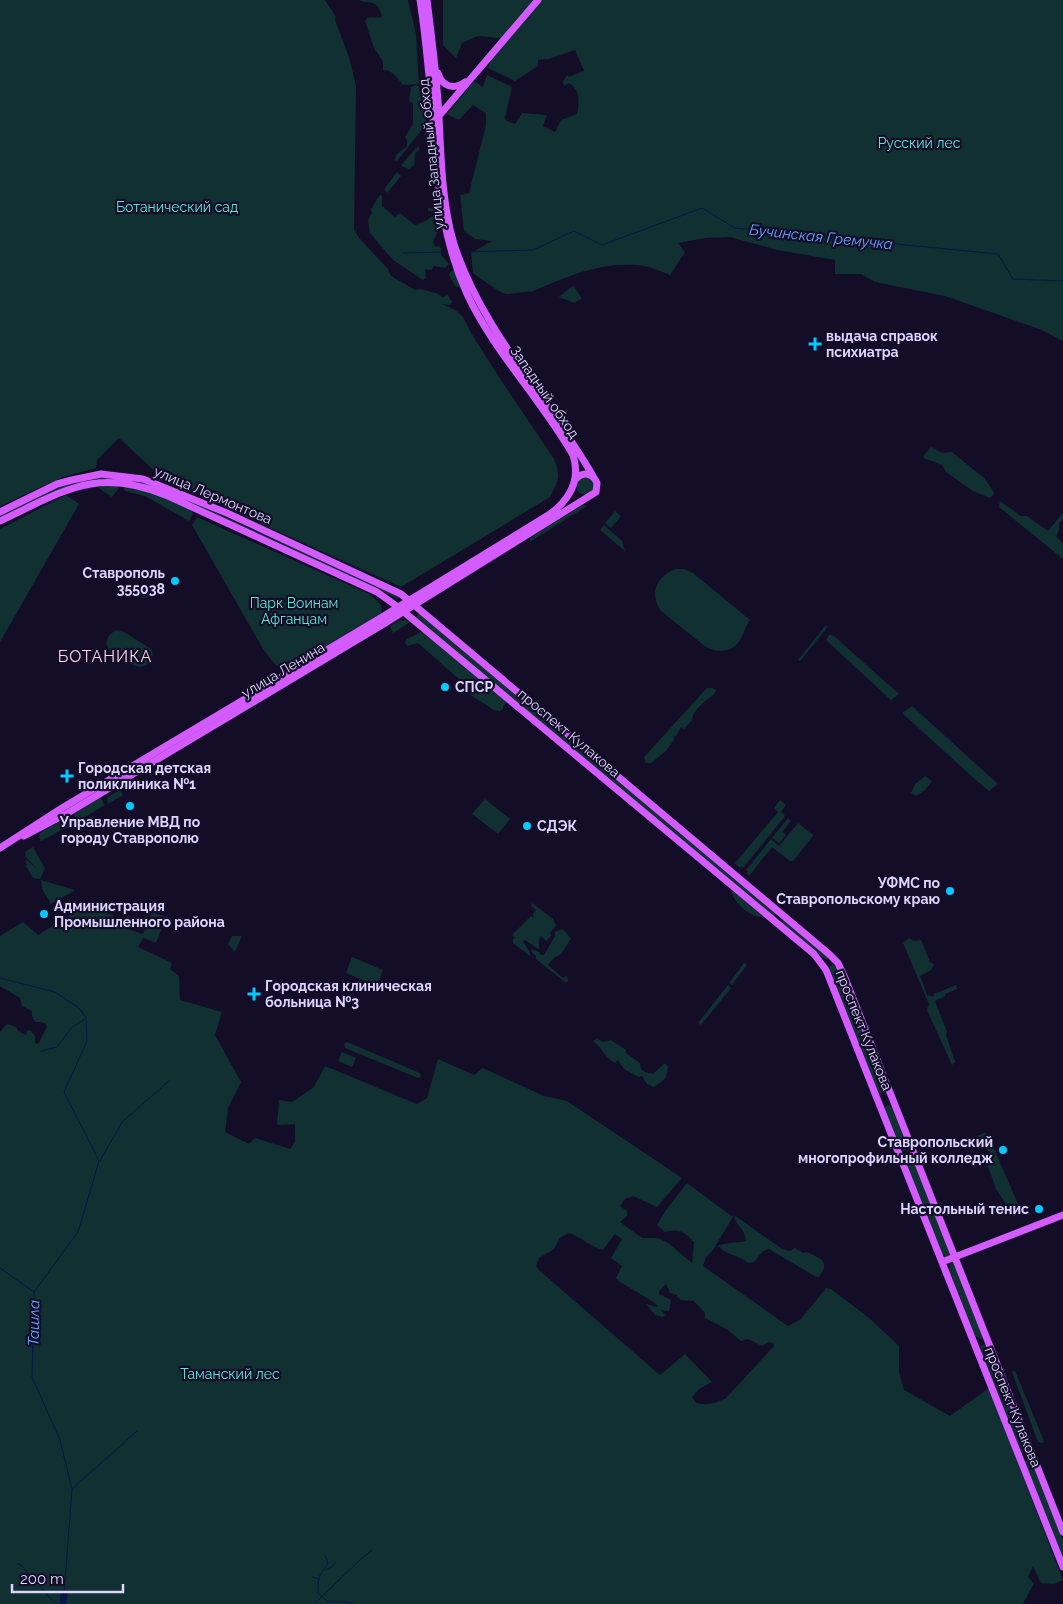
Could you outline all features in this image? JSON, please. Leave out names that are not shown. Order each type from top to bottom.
[{"type":"main road","name":"улица Западный обход","points":[[420,0],[440,204],[448,242],[467,294],[483,323]]},
{"type":"main road","name":"улица Западный обход","points":[[427,0],[445,194],[451,231],[457,252],[470,285],[489,321],[573,443],[594,477]]},
{"type":"main road","points":[[433,123],[538,0]]},
{"type":"main road","points":[[432,38],[438,76],[441,82],[446,86],[460,86],[475,73]]},
{"type":"main road","name":"Западный обход","points":[[483,323],[568,446],[576,463],[575,483]]},
{"type":"main road","name":"улица Лермонтова","points":[[0,512],[50,488],[86,476],[114,474],[143,479],[157,483],[280,538],[401,594],[409,600]]},
{"type":"main road","points":[[586,474],[594,477],[597,484],[596,492],[588,497],[577,494],[575,483],[578,476],[586,474]]},
{"type":"main road","name":"улица Лермонтова","points":[[0,521],[45,498],[74,487],[102,482],[122,483],[155,491],[377,592],[398,607]]},
{"type":"main road","name":"улица Ленина","points":[[12,842],[62,808],[550,514],[562,504],[575,483]]},
{"type":"main road","name":"улица Ленина","points":[[0,848],[66,814],[404,612],[588,497]]},
{"type":"main road","points":[[277,546],[280,538]]},
{"type":"main road","name":"проспект Кулакова","points":[[409,600],[835,960],[845,978],[916,1155],[1063,1532]]},
{"type":"main road","name":"проспект Кулакова","points":[[398,607],[777,922],[814,954],[824,966],[1063,1567]]},
{"type":"main road","points":[[824,966],[835,960]]},
{"type":"main road","points":[[877,1098],[891,1093]]},
{"type":"main road","points":[[902,1160],[916,1155]]},
{"type":"main road","points":[[942,1262],[1063,1215]]},
{"type":"main road","points":[[973,1341],[981,1342],[988,1339]]},
{"type":"main road","points":[[1020,1457],[1032,1452]]},
{"type":"green space","name":"Ботанический сад","points":[[0,0],[325,0],[336,17],[335,20],[349,57],[356,86],[354,230],[388,269],[391,276],[415,290],[421,289],[443,297],[448,295],[452,302],[450,305],[442,304],[455,310],[463,317],[499,377],[554,459],[558,470],[558,478],[550,497],[401,587],[160,476],[119,438],[97,460],[96,468],[63,477],[0,506]]},
{"type":"green space","points":[[359,0],[408,0],[416,34],[419,84],[403,85],[392,73],[383,70],[383,62],[375,51],[365,21],[369,17],[382,17],[381,13],[374,3]]},
{"type":"green space","name":"Русский лес","points":[[443,0],[1063,0],[1063,341],[1042,330],[945,296],[875,282],[861,274],[835,274],[835,260],[777,250],[730,237],[705,238],[678,243],[685,252],[670,275],[640,265],[608,266],[582,272],[531,292],[507,294],[500,291],[473,273],[471,253],[492,241],[475,239],[464,231],[460,195],[469,193],[486,125],[486,113],[473,105],[459,120],[447,114],[474,81],[483,87],[487,75],[512,87],[505,118],[507,121],[515,124],[522,113],[547,115],[543,126],[555,132],[561,120],[577,114],[579,101],[576,89],[569,83],[564,86],[563,82],[567,75],[569,77],[584,71],[575,50],[549,59],[538,60],[538,66],[515,81],[488,68],[500,38],[478,36],[462,43],[456,58],[443,45]]},
{"type":"green space","points":[[419,86],[427,123],[397,161],[395,160],[396,155],[407,146],[405,137],[413,124],[413,103],[409,101],[411,87]]},
{"type":"green space","points":[[418,146],[420,150],[415,154],[414,165],[409,169],[402,166],[402,164]]},
{"type":"green space","points":[[397,172],[401,176],[387,193],[386,187]]},
{"type":"green space","points":[[380,195],[382,196],[382,206],[395,217],[400,213],[415,225],[426,221],[435,214],[435,212],[428,211],[428,208],[435,209],[440,227],[433,242],[435,247],[439,246],[441,255],[449,264],[445,268],[434,266],[431,270],[425,269],[426,278],[423,280],[393,260],[370,233],[368,220],[372,213],[371,209]]},
{"type":"green space","points":[[455,269],[463,289],[455,286],[449,275]]},
{"type":"green space","points":[[572,286],[582,298],[575,303],[559,297]]},
{"type":"green space","points":[[931,447],[942,453],[952,452],[984,478],[994,492],[993,495],[990,498],[973,491],[946,472],[942,465],[924,458],[923,456]]},
{"type":"green space","points":[[102,477],[142,481],[170,491],[277,541],[276,543],[142,484],[128,481],[102,479],[73,484],[0,517],[0,515],[58,487],[72,482]]},
{"type":"green space","points":[[585,477],[591,480],[594,486],[591,492],[585,495],[579,492],[576,486],[579,480]]},
{"type":"green space","points":[[116,486],[119,488],[112,497],[97,487],[78,491],[88,487]]},
{"type":"green space","points":[[123,488],[159,496],[191,510],[193,514],[189,521],[145,496],[125,491]]},
{"type":"green space","points":[[66,495],[79,504],[0,642],[0,529]]},
{"type":"green space","points":[[1000,501],[1021,516],[1027,516],[1048,531],[1063,513],[1063,519],[1059,523],[1056,537],[1063,543],[1063,559],[999,507]]},
{"type":"green space","points":[[583,505],[587,506],[530,542],[534,535]]},
{"type":"green space","points":[[615,511],[621,516],[611,528],[605,523]]},
{"type":"green space","name":"Парк Воинам Афганцам","points":[[197,517],[369,594],[380,605],[382,613],[283,671],[263,649],[192,525]]},
{"type":"green space","points":[[604,525],[622,541],[625,551],[600,530]]},
{"type":"green space","points":[[281,542],[400,597],[398,599],[280,544]]},
{"type":"green space","points":[[675,569],[684,569],[693,573],[750,620],[734,647],[721,651],[706,647],[661,611],[655,598],[656,587],[668,572]]},
{"type":"green space","points":[[418,614],[775,912],[774,917],[416,618]]},
{"type":"green space","points":[[401,620],[412,621],[393,633],[390,626]]},
{"type":"green space","points":[[825,626],[827,626],[826,629],[800,661],[798,660]]},
{"type":"green space","points":[[116,630],[124,632],[151,649],[152,657],[147,665],[142,667],[130,664],[108,648],[108,638]]},
{"type":"green space","points":[[423,631],[508,701],[503,706],[503,709],[500,711],[494,710],[472,696],[460,680],[418,643],[407,646],[405,642],[407,639]]},
{"type":"green space","points":[[830,634],[899,694],[891,700],[826,640]]},
{"type":"green space","points":[[707,688],[716,690],[715,693],[698,708],[692,720],[684,729],[681,727],[666,751],[651,763],[646,763],[644,757]]},
{"type":"green space","points":[[912,706],[998,784],[989,791],[902,713]]},
{"type":"green space","points":[[925,776],[932,781],[925,790],[916,796],[911,793],[915,784]]},
{"type":"green space","points":[[120,790],[123,795],[108,804],[107,798]]},
{"type":"green space","points":[[100,797],[105,805],[78,821],[73,813]]},
{"type":"green space","points":[[485,799],[510,819],[498,834],[472,814]]},
{"type":"green space","points":[[780,800],[786,805],[781,812],[785,816],[743,868],[741,866],[740,868],[735,863],[778,812],[774,808]]},
{"type":"green space","points":[[788,818],[791,821],[782,832],[786,835],[779,843],[772,838]]},
{"type":"green space","points":[[63,820],[67,827],[41,841],[40,833]]},
{"type":"green space","points":[[798,823],[813,836],[793,861],[790,861],[772,847],[749,876],[746,870],[771,839],[779,846]]},
{"type":"green space","points":[[33,847],[45,868],[40,879],[33,878],[26,866],[25,861],[27,860],[38,870],[25,856],[25,852]]},
{"type":"green space","points":[[41,880],[75,890],[51,904],[42,889]]},
{"type":"green space","points":[[731,889],[764,917],[754,916],[743,909],[732,894]]},
{"type":"green space","points":[[532,903],[553,919],[556,925],[550,933],[551,936],[546,941],[541,936],[538,949],[525,940],[523,942],[530,952],[530,956],[513,943],[515,938],[512,935],[531,916],[534,918],[533,914],[536,910],[531,906]]},
{"type":"green space","name":"Таманский лес","points":[[83,907],[113,915],[115,925],[143,934],[152,912],[166,917],[156,943],[143,938],[138,947],[172,963],[170,969],[179,976],[180,1000],[222,1012],[215,1035],[241,1082],[228,1108],[225,1132],[249,1144],[255,1138],[290,1149],[295,1142],[295,1124],[277,1125],[279,1100],[292,1102],[314,1087],[325,1066],[417,1104],[427,1098],[438,1059],[474,1075],[483,1068],[544,1096],[567,1101],[682,1178],[657,1207],[633,1196],[625,1199],[620,1206],[627,1211],[627,1216],[620,1222],[642,1238],[658,1238],[668,1243],[692,1263],[694,1242],[681,1232],[674,1230],[665,1232],[657,1225],[687,1183],[733,1217],[713,1250],[706,1257],[703,1266],[788,1326],[801,1319],[826,1288],[831,1289],[868,1317],[899,1346],[899,1372],[904,1390],[950,1416],[989,1388],[1063,1580],[1054,1584],[1041,1583],[1033,1566],[1028,1577],[1034,1583],[1023,1604],[0,1604],[0,1032],[7,1024],[16,1027],[18,1031],[26,1035],[27,1030],[31,1031],[35,1036],[35,1043],[38,1044],[47,1027],[46,1024],[35,1022],[32,1011],[22,1006],[20,998],[0,986],[0,936],[23,922],[38,935]],"holes":[[[569,1233],[603,1250],[615,1234],[622,1239],[611,1258],[622,1266],[616,1278],[655,1303],[658,1306],[646,1304],[655,1315],[663,1317],[665,1315],[661,1310],[669,1311],[671,1300],[659,1294],[659,1291],[666,1284],[670,1293],[677,1295],[681,1300],[694,1301],[705,1313],[705,1318],[728,1330],[741,1341],[748,1339],[762,1346],[769,1342],[774,1344],[774,1346],[726,1398],[712,1404],[696,1403],[692,1397],[699,1389],[712,1382],[685,1354],[660,1375],[536,1266],[539,1258],[554,1249],[560,1238]]]},
{"type":"green space","points":[[783,920],[828,957],[828,959],[825,959],[782,924]]},
{"type":"green space","points":[[563,929],[571,939],[561,954],[548,965],[563,978],[567,976],[568,980],[566,983],[536,959],[531,949],[544,955],[555,936],[555,932]]},
{"type":"green space","points":[[232,936],[242,936],[235,952],[228,944]]},
{"type":"green space","points":[[909,938],[914,941],[921,940],[930,962],[934,964],[931,970],[920,976],[927,995],[933,997],[934,994],[956,985],[957,989],[935,1001],[947,1032],[946,1035],[955,1062],[952,1065],[927,1010],[929,1004],[903,943]]},
{"type":"green space","points":[[352,957],[383,970],[377,986],[346,973]]},
{"type":"green space","points":[[744,963],[747,965],[732,985],[729,983]]},
{"type":"green space","points":[[832,964],[837,967],[886,1090],[884,1093],[880,1093],[876,1088],[829,971]]},
{"type":"green space","points":[[728,985],[731,988],[701,1025],[698,1023]]},
{"type":"green space","points":[[597,1039],[603,1042],[611,1040],[626,1050],[626,1053],[640,1063],[641,1069],[645,1072],[653,1074],[666,1064],[668,1071],[666,1077],[654,1087],[647,1084],[642,1076],[639,1077],[624,1069],[618,1060],[615,1063],[608,1058],[593,1041]]},
{"type":"green space","points":[[347,1042],[420,1073],[421,1077],[418,1078],[345,1048],[344,1044]]},
{"type":"green space","points":[[342,1052],[356,1058],[352,1067],[338,1061]]},
{"type":"green space","points":[[888,1105],[892,1108],[907,1146],[905,1151],[901,1149],[885,1111],[885,1107]]},
{"type":"green space","points":[[987,1133],[1019,1206],[1013,1215],[996,1189],[985,1158],[990,1153],[982,1146],[977,1136]]},
{"type":"green space","points":[[911,1162],[915,1164],[951,1254],[946,1257],[942,1254],[908,1169]]},
{"type":"green space","points":[[734,1215],[782,1249],[790,1251],[795,1248],[820,1259],[824,1265],[822,1273],[818,1278],[769,1249],[763,1251],[754,1262],[748,1263],[721,1249],[718,1246],[746,1241],[744,1232],[736,1222]]},
{"type":"green space","points":[[954,1263],[983,1336],[981,1339],[975,1336],[949,1269],[950,1264]]},
{"type":"green space","points":[[986,1344],[1027,1448],[1024,1452],[1020,1450],[981,1351],[981,1346]]},
{"type":"green space","points":[[1014,1370],[1044,1441],[1043,1443],[1038,1442],[1012,1372]]},
{"type":"green space","points":[[1028,1457],[1032,1459],[1063,1540],[1063,1559],[1025,1462]]},
{"type":"waterway","name":"Бучинская Гремучка","points":[[464,252],[533,250],[574,231],[602,245],[702,208],[735,228],[998,254],[1013,279],[1063,281]]},
{"type":"waterway","points":[[403,253],[444,252]]},
{"type":"waterway","name":"Ташла","points":[[0,978],[55,992],[79,1008],[86,1018],[87,1041],[64,1092],[99,1161],[78,1232],[34,1292],[32,1377],[60,1440],[72,1489],[64,1595]]},
{"type":"waterway","points":[[41,1051],[57,1047],[72,1027],[85,1019]]},
{"type":"waterway","points":[[100,1161],[122,1122],[169,1081]]},
{"type":"waterway","points":[[0,1268],[34,1292]]},
{"type":"waterway","points":[[72,1489],[137,1431]]},
{"type":"waterway","points":[[314,1604],[372,1550]]},
{"type":"waterway","points":[[325,1556],[328,1562],[318,1582],[318,1593],[327,1601],[353,1604]]},
{"type":"waterway","points":[[325,1570],[336,1562]]},
{"type":"waterway","points":[[18,1564],[58,1604]]},
{"type":"waterway","points":[[312,1577],[319,1579]]},
{"type":"waterway","name":"Ташла","points":[[63,1604],[64,1595]]},
{"type":"place","name":"выдача справок психиатра","points":[[815,344]]},
{"type":"place","name":"Ставрополь 355038","points":[[175,581]]},
{"type":"place","name":"СПСР","points":[[445,687]]},
{"type":"place","name":"Городская детская поликлиника №1","points":[[67,776]]},
{"type":"place","name":"Управление МВД по городу Ставрополю","points":[[130,806]]},
{"type":"place","name":"СДЭК","points":[[527,826]]},
{"type":"place","name":"УФМС по Ставропольскому краю","points":[[950,891]]},
{"type":"place","name":"Администрация Промышленного района","points":[[44,914]]},
{"type":"place","name":"Городская клиническая больница №3","points":[[254,994]]},
{"type":"place","name":"Ставропольский многопрофильный колледж","points":[[1003,1150]]},
{"type":"place","name":"Настольный тенис","points":[[1039,1209]]},
{"type":"district","name":"БОТАНИКА","points":[[105,656]]}]
